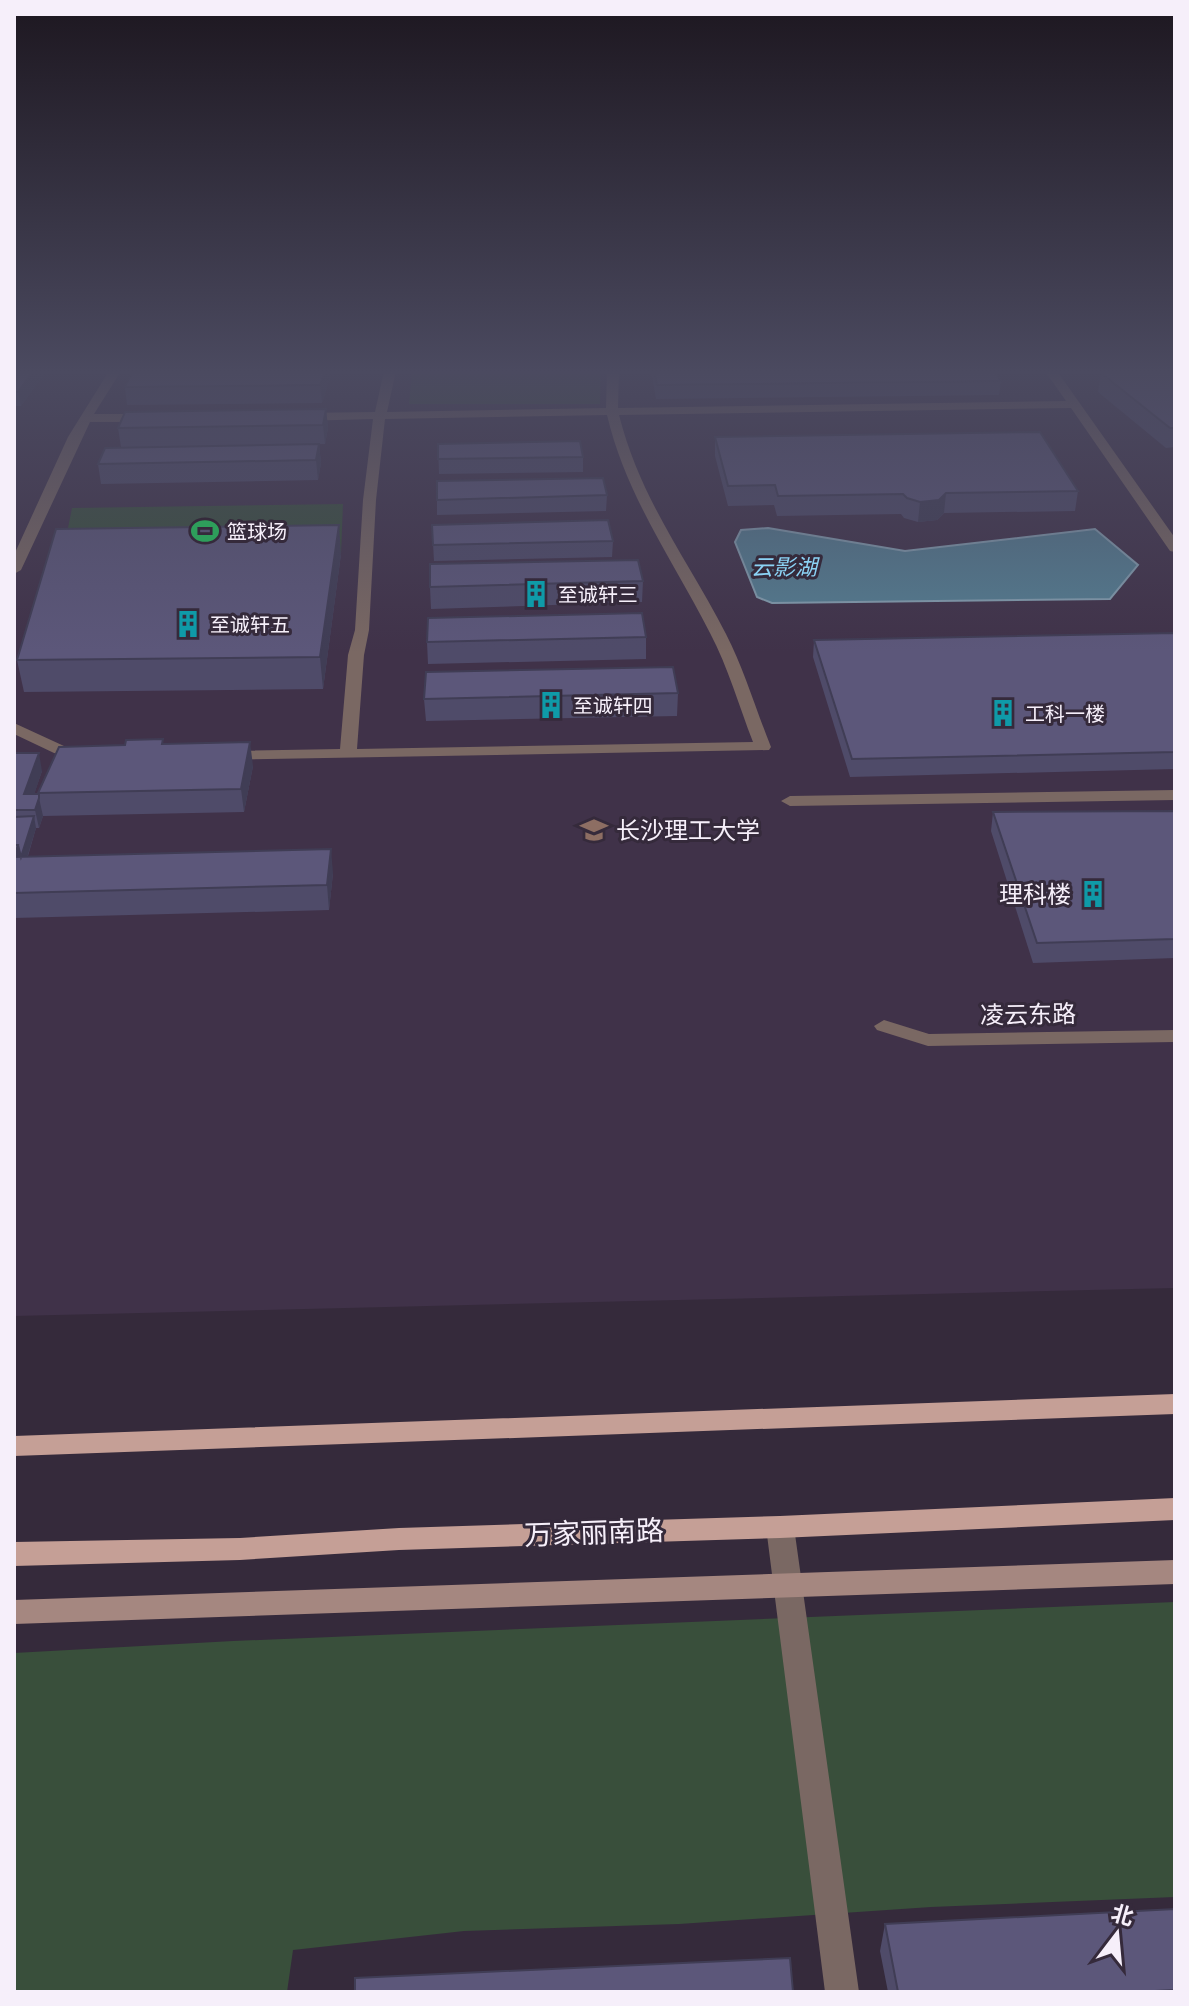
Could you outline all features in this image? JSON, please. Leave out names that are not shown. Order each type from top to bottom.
[{"type":"main road","points":[[14,1446],[1175,1404]]},
{"type":"main road","name":"万家丽南路","points":[[14,1554],[240,1549],[399,1539],[780,1527],[1175,1509]]},
{"type":"street","points":[[14,570],[63,465]]},
{"type":"street","points":[[348,754],[356,655],[362,630],[374,465]]},
{"type":"street","points":[[210,756],[763,747],[719,635],[651,518],[629,465]]},
{"type":"street","points":[[1118,465],[1175,548]]},
{"type":"street","points":[[14,728],[60,750],[103,758]]},
{"type":"street","points":[[790,801],[1175,795]]},
{"type":"street","name":"凌云东路","points":[[884,1026],[928,1040],[1175,1036]]},
{"type":"street","points":[[780,1527],[842,1992]]},
{"type":"street","points":[[14,1612],[1175,1572]]},
{"type":"shaded area","name":"长沙理工大学","points":[[14,465],[1175,465],[1175,1288],[14,1316]]},
{"type":"green space","name":"篮球场","points":[[343,504],[341,554],[62,558],[72,508]]},
{"type":"green space","points":[[1175,1602],[1175,1897],[931,1907],[679,1924],[464,1931],[293,1950],[287,1992],[14,1992],[14,1653]]},
{"type":"water","name":"云影湖","points":[[768,528],[905,551],[1095,529],[1138,565],[1110,599],[772,603],[757,597],[735,542],[741,530]]},
{"type":"building","points":[[722,465],[1061,465],[1078,491],[946,493],[939,500],[920,502],[903,494],[778,496],[775,485],[728,486]]},
{"type":"building","points":[[603,478],[607,495],[437,500],[437,481]]},
{"type":"building","points":[[608,520],[613,541],[433,545],[432,525]]},
{"type":"building","name":"至诚轩五","points":[[339,525],[320,657],[17,660],[56,529]]},
{"type":"building","points":[[638,560],[643,581],[430,587],[430,564]]},
{"type":"building","points":[[642,613],[646,637],[427,642],[428,618]]},
{"type":"building","name":"工科一楼","points":[[1175,633],[1175,752],[852,759],[814,640]]},
{"type":"building","points":[[673,667],[678,693],[424,699],[426,672]]},
{"type":"building","points":[[163,739],[162,744],[250,742],[241,789],[38,793],[59,747],[125,745],[126,740]]},
{"type":"building","points":[[14,753],[39,753],[24,794],[39,794],[35,810],[14,810]]},
{"type":"building","name":"理科楼","points":[[1175,811],[1175,939],[1037,943],[993,812]]},
{"type":"building","points":[[34,816],[21,857],[18,845],[14,845],[14,817]]},
{"type":"building","points":[[331,849],[327,885],[14,893],[14,857]]},
{"type":"building","points":[[1175,1909],[1175,1990],[898,1992],[885,1924]]},
{"type":"building","points":[[790,1958],[793,1992],[355,1992],[355,1978]]},
{"type":"place","name":"篮球场","points":[[205,531]]},
{"type":"place","name":"至诚轩三","points":[[536,594]]},
{"type":"place","name":"至诚轩五","points":[[188,624]]},
{"type":"place","name":"至诚轩四","points":[[551,705]]},
{"type":"place","name":"工科一楼","points":[[1003,713]]},
{"type":"place","name":"长沙理工大学","points":[[594,830]]},
{"type":"place","name":"理科楼","points":[[1093,894]]}]
